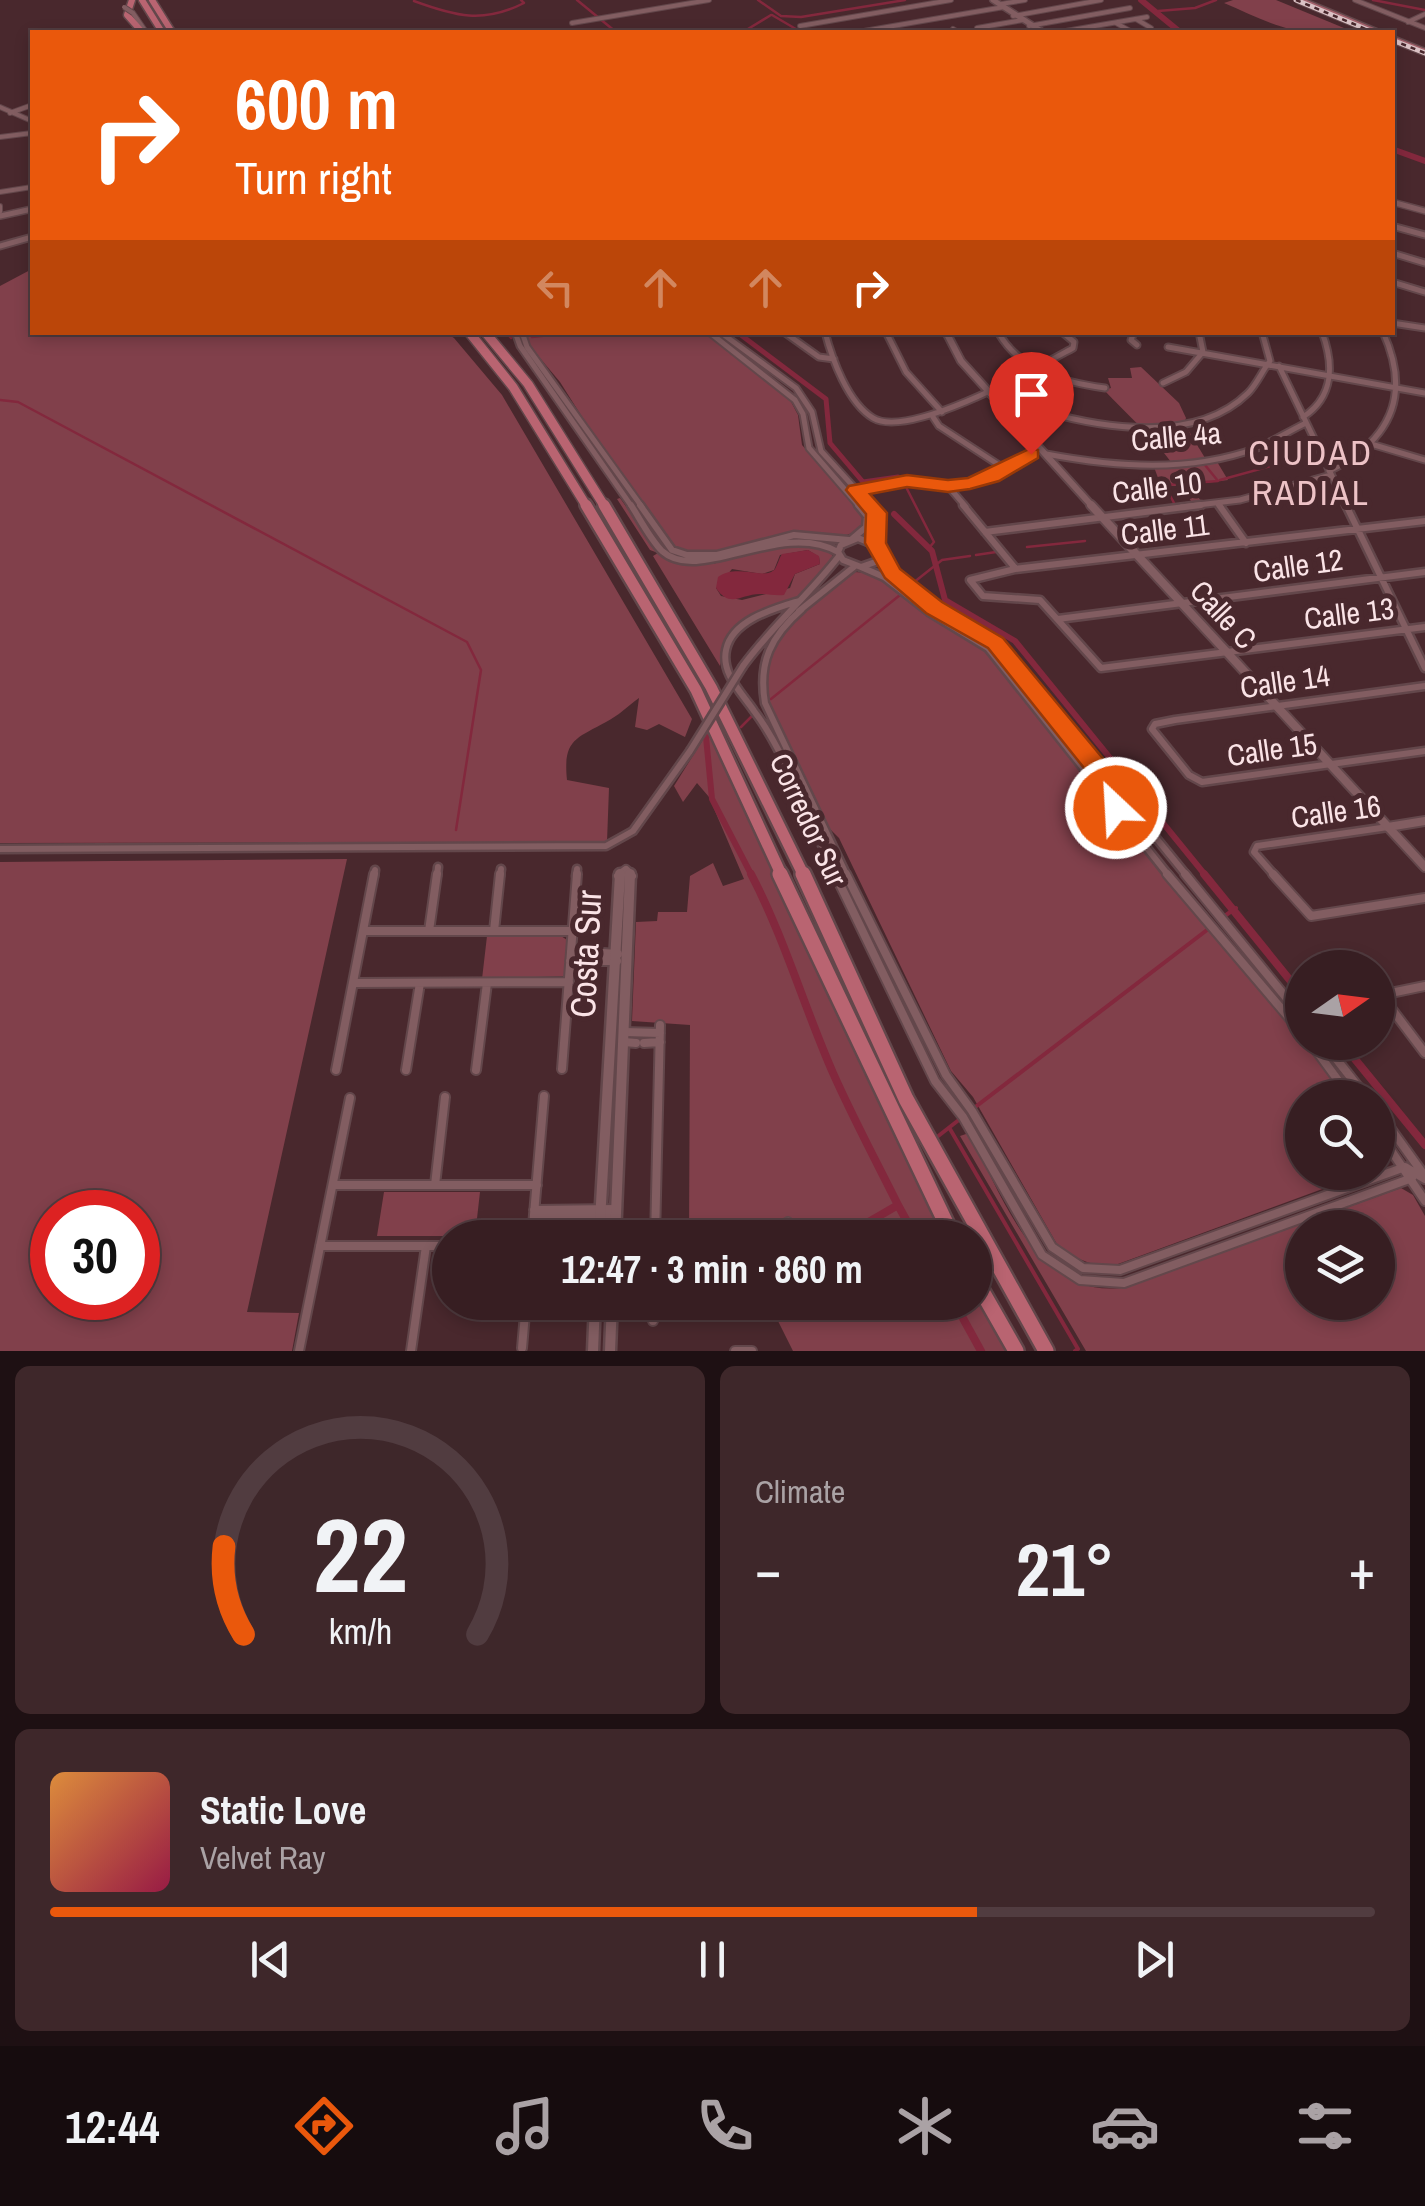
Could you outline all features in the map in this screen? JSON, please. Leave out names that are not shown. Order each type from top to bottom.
[{"type":"highway","points":[[132,0],[127,15],[142,30]]},
{"type":"highway","points":[[142,0],[161,30]]},
{"type":"highway","points":[[152,0],[171,30]]},
{"type":"highway","name":"Corredor Sur","points":[[483,339],[696,690],[892,1116],[944,1220]]},
{"type":"highway","name":"Corredor Sur","points":[[483,339],[538,399],[656,589],[711,687],[781,825],[906,1100],[1046,1351]]},
{"type":"highway","points":[[992,1308],[1016,1351]]},
{"type":"main road","points":[[991,0],[1037,30]]},
{"type":"main road","points":[[1290,0],[1361,30]]},
{"type":"main road","points":[[1299,0],[1371,30]]},
{"type":"main road","points":[[1395,42],[1424,52]]},
{"type":"main road","points":[[1395,201],[1425,210]]},
{"type":"street","points":[[122,0],[143,30]]},
{"type":"street","points":[[697,0],[571,22],[709,0]]},
{"type":"street","points":[[800,26],[951,0]]},
{"type":"street","points":[[869,30],[1024,0]]},
{"type":"street","points":[[978,28],[1101,0]]},
{"type":"street","points":[[1355,0],[1425,28]]},
{"type":"street","points":[[1068,6],[1084,16]]},
{"type":"street","points":[[1030,26],[1130,8]]},
{"type":"street","points":[[1394,16],[1408,11]]},
{"type":"street","points":[[1408,22],[1425,14]]},
{"type":"street","points":[[1080,30],[1147,17]]},
{"type":"street","points":[[1136,19],[1151,28]]},
{"type":"street","points":[[1116,23],[1128,30]]},
{"type":"street","points":[[1094,26],[1102,30]]},
{"type":"street","points":[[10,112],[30,106]]},
{"type":"street","points":[[1,108],[22,118],[30,117]]},
{"type":"street","points":[[21,109],[30,116]]},
{"type":"street","points":[[0,137],[30,133]]},
{"type":"street","points":[[0,192],[30,188]]},
{"type":"street","points":[[0,213],[30,211]]},
{"type":"street","points":[[1395,227],[1425,235]]},
{"type":"street","points":[[0,246],[30,238]]},
{"type":"street","points":[[1395,254],[1425,263]]},
{"type":"street","points":[[1395,283],[1425,292]]},
{"type":"street","points":[[1395,323],[1425,328]]},
{"type":"street","points":[[518,335],[520,346],[664,553],[703,563],[807,540],[830,545],[858,567],[898,583]]},
{"type":"street","points":[[520,335],[672,550],[687,556],[708,557],[789,536],[876,543]]},
{"type":"street","points":[[714,335],[784,388],[815,430]]},
{"type":"street","points":[[724,335],[804,399],[812,412],[821,452],[876,513],[876,543],[898,583],[988,648],[1116,808],[1285,998]]},
{"type":"street","points":[[788,335],[819,357],[834,359]]},
{"type":"street","points":[[826,335],[834,359],[875,420],[933,416],[988,393],[1076,345],[1065,335]]},
{"type":"street","points":[[888,335],[906,372],[943,413]]},
{"type":"street","name":"Calle C","points":[[948,335],[961,361],[988,393],[1425,867]]},
{"type":"street","points":[[1000,335],[1010,352],[1034,369],[1067,382],[1105,388]]},
{"type":"street","points":[[1135,335],[1131,340],[1137,345]]},
{"type":"street","points":[[1163,383],[1186,372],[1202,352],[1199,335]]},
{"type":"street","points":[[988,393],[1061,418],[1092,424],[1156,426],[1196,418],[1232,404],[1254,386],[1266,364],[1268,349],[1263,335]]},
{"type":"street","points":[[1323,335],[1331,375]]},
{"type":"street","points":[[1384,335],[1395,357],[1399,388],[1392,414],[1371,444],[1425,460]]},
{"type":"street","points":[[729,339],[734,351]]},
{"type":"street","points":[[1168,347],[1425,393]]},
{"type":"street","points":[[734,351],[754,357]]},
{"type":"street","points":[[1279,366],[1425,668]]},
{"type":"street","name":"Calle 4a","points":[[1041,450],[1125,465],[1187,463],[1253,449],[1304,420],[1319,405],[1331,375]]},
{"type":"street","points":[[804,399],[809,448],[869,520],[763,653],[763,699],[930,1045],[1052,1247],[1069,1262],[1102,1273],[1410,1172],[1425,1177]]},
{"type":"street","points":[[933,416],[939,426],[1006,470]]},
{"type":"street","name":"Calle 10","points":[[985,532],[1277,493],[1330,473],[1371,444]]},
{"type":"street","points":[[841,486],[856,490],[907,481],[948,486],[979,481],[1041,450]]},
{"type":"street","points":[[948,486],[1016,569]]},
{"type":"street","points":[[854,500],[856,490]]},
{"type":"street","points":[[1218,503],[1246,543]]},
{"type":"street","name":"Calle 11","points":[[1058,619],[1036,597],[986,596],[970,579],[1016,569],[1425,521]]},
{"type":"street","points":[[0,849],[444,850],[606,846],[633,831],[779,619],[858,567],[876,564],[883,556]]},
{"type":"street","name":"Calle 12","points":[[1058,619],[1425,572]]},
{"type":"street","points":[[914,596],[996,643],[1112,785],[1199,900]]},
{"type":"street","points":[[800,605],[748,621],[734,630],[728,644],[728,674],[762,722],[936,1081],[1042,1255],[1060,1271],[1082,1282],[1104,1286],[1156,1272],[1410,1172]]},
{"type":"street","name":"Calle 13","points":[[1058,619],[1100,668],[1425,627]]},
{"type":"street","points":[[1007,655],[1012,676],[1034,688]]},
{"type":"street","name":"Calle 14","points":[[1152,726],[1425,686]]},
{"type":"street","name":"Calle 15","points":[[1152,726],[1189,775],[1202,782],[1425,750]]},
{"type":"street","points":[[1112,785],[1116,808],[1140,822]]},
{"type":"street","name":"Calle 16","points":[[1425,821],[1254,848],[1311,916],[1425,898]]},
{"type":"street","points":[[429,931],[438,868]]},
{"type":"street","points":[[494,931],[500,869]]},
{"type":"street","points":[[562,1069],[578,869]]},
{"type":"street","points":[[336,1070],[376,870]]},
{"type":"street","name":"Costa Sur","points":[[600,1220],[618,876],[626,870],[632,875],[628,960],[632,1040],[616,1220]]},
{"type":"street","points":[[363,932],[572,931]]},
{"type":"street","points":[[1234,942],[1285,1010]]},
{"type":"street","points":[[571,956],[628,960]]},
{"type":"street","points":[[476,1070],[487,982]]},
{"type":"street","points":[[353,983],[568,982]]},
{"type":"street","points":[[406,1070],[420,983]]},
{"type":"street","points":[[1425,986],[1384,992],[1381,998],[1425,1053]]},
{"type":"street","points":[[632,1040],[660,1034]]},
{"type":"street","points":[[632,1040],[660,1034]]},
{"type":"street","points":[[655,1220],[660,1034]]},
{"type":"street","points":[[1338,1060],[1353,1080]]},
{"type":"street","points":[[435,1185],[446,1096]]},
{"type":"street","points":[[534,1220],[544,1096]]},
{"type":"street","points":[[299,1351],[350,1098]]},
{"type":"street","points":[[1395,1134],[1425,1177]]},
{"type":"street","points":[[1408,1151],[1410,1172]]},
{"type":"street","points":[[1395,1152],[1425,1201]]},
{"type":"street","points":[[332,1185],[537,1185]]},
{"type":"street","points":[[534,1214],[616,1213]]},
{"type":"street","points":[[320,1246],[432,1246]]},
{"type":"street","points":[[412,1351],[426,1246]]},
{"type":"street","points":[[522,1348],[524,1320]]},
{"type":"street","points":[[593,1351],[594,1320]]},
{"type":"street","points":[[610,1351],[611,1320]]},
{"type":"street","points":[[734,1351],[752,1351]]},
{"type":"shaded area","points":[[1276,0],[1344,28],[1282,27],[1224,3]]},
{"type":"shaded area","points":[[30,270],[30,335],[454,338],[502,395],[692,719],[685,737],[659,724],[647,730],[635,727],[639,698],[573,742],[567,756],[567,780],[609,788],[607,842],[0,843],[0,286]]},
{"type":"shaded area","points":[[526,335],[707,335],[788,396],[798,415],[802,445],[861,512],[863,524],[848,535],[798,532],[704,553],[675,549],[603,450],[560,382],[529,345]]},
{"type":"shaded area","points":[[1141,367],[1179,403],[1186,418],[1184,423],[1205,458],[1171,462],[1104,390],[1111,388],[1108,378],[1132,378],[1130,368]]},
{"type":"shaded area","points":[[1216,460],[1228,480],[1191,485],[1202,503],[1193,504],[1181,486],[1161,486],[1154,467]]},
{"type":"shaded area","points":[[617,499],[653,545],[677,561],[712,564],[806,541],[832,553],[832,559],[809,591],[737,625],[725,642],[720,666],[653,556],[658,553],[650,550]],"holes":[[[808,550],[819,557],[820,564],[795,574],[790,588],[742,600],[721,596],[716,588],[732,569],[762,574],[774,570],[780,555]]]},
{"type":"shaded area","points":[[808,550],[819,556],[820,564],[795,574],[784,595],[731,599],[716,588],[718,577],[725,573],[770,572],[782,554]]},
{"type":"shaded area","points":[[854,572],[871,573],[985,651],[1285,1019],[1285,1060],[1318,1060],[1332,1077],[1334,1080],[1285,1080],[1285,1190],[1320,1190],[1118,1264],[1086,1262],[1058,1246],[973,1097],[951,1071],[766,696],[763,675],[779,633]]},
{"type":"shaded area","points":[[709,730],[870,1084],[938,1220],[689,1220],[690,1025],[632,1021],[636,922],[657,921],[658,912],[687,912],[690,876],[713,863],[723,886],[744,879],[709,797],[697,783],[683,802],[674,786]]},
{"type":"shaded area","points":[[347,859],[247,1312],[299,1313],[292,1351],[0,1351],[0,862]]},
{"type":"shaded area","points":[[487,936],[561,936],[567,940],[565,976],[482,979]]},
{"type":"shaded area","points":[[969,1133],[1027,1240],[1070,1279],[1096,1288],[1127,1287],[1285,1230],[1285,1320],[1395,1320],[1395,1210],[1340,1210],[1401,1188],[1413,1195],[1425,1216],[1425,1351],[1086,1351],[960,1136]]},
{"type":"shaded area","points":[[384,1192],[480,1192],[477,1220],[432,1220],[432,1236],[377,1236]]},
{"type":"shaded area","points":[[992,1319],[1010,1351],[793,1351],[778,1320]]},
{"type":"waterway","points":[[414,1],[456,14],[482,16],[509,10],[524,3],[521,0]]},
{"type":"waterway","points":[[577,0],[614,30]]},
{"type":"waterway","points":[[758,0],[781,16],[801,17],[905,0]]},
{"type":"waterway","points":[[1141,0],[1178,30]]},
{"type":"waterway","points":[[1158,11],[1195,8],[1216,0]]},
{"type":"waterway","points":[[1373,0],[1425,10]]},
{"type":"waterway","points":[[746,30],[771,15]]},
{"type":"waterway","points":[[772,15],[798,30]]},
{"type":"waterway","points":[[1395,150],[1425,161]]},
{"type":"waterway","points":[[532,337],[550,335]]},
{"type":"waterway","points":[[741,335],[826,399],[830,443],[863,482],[898,477]]},
{"type":"waterway","points":[[0,400],[18,402],[467,642],[481,670],[456,830]]},
{"type":"waterway","points":[[1220,480],[1286,462]]},
{"type":"waterway","points":[[1175,505],[1165,485],[1218,481],[1205,465]]},
{"type":"waterway","points":[[905,485],[934,542],[929,548]]},
{"type":"waterway","points":[[894,514],[932,551],[945,600],[1015,641],[1206,876]]},
{"type":"waterway","points":[[1027,547],[1085,541]]},
{"type":"waterway","points":[[976,555],[996,552]]},
{"type":"waterway","points":[[913,583],[942,560],[970,556]]},
{"type":"waterway","points":[[771,699],[900,595]]},
{"type":"waterway","points":[[741,727],[752,716]]},
{"type":"waterway","points":[[706,737],[711,736]]},
{"type":"waterway","points":[[706,737],[712,799],[751,875]]},
{"type":"waterway","points":[[1204,874],[1285,974]]},
{"type":"waterway","points":[[751,875],[833,1073],[898,1205]]},
{"type":"waterway","points":[[1226,915],[1236,908]]},
{"type":"waterway","points":[[974,1108],[1207,930]]},
{"type":"waterway","points":[[1356,1060],[1425,1145]]},
{"type":"waterway","points":[[937,1137],[960,1119]]},
{"type":"waterway","points":[[950,1129],[1078,1349],[1075,1351]]},
{"type":"waterway","points":[[872,1220],[898,1205]]},
{"type":"waterway","points":[[898,1205],[906,1220]]},
{"type":"waterway","points":[[964,1320],[981,1351]]},
{"type":"railway","points":[[1296,0],[1368,30]]},
{"type":"railway","points":[[1395,41],[1425,53]]},
{"type":"district","name":"CIUDAD RADIAL","points":[[1311,473]]},
{"type":"route","points":[[1031,454],[1006,470],[970,484],[948,486],[907,481],[856,490],[876,513],[876,543],[883,551],[886,566],[934,608],[996,643],[1112,785],[1116,808]]}]
